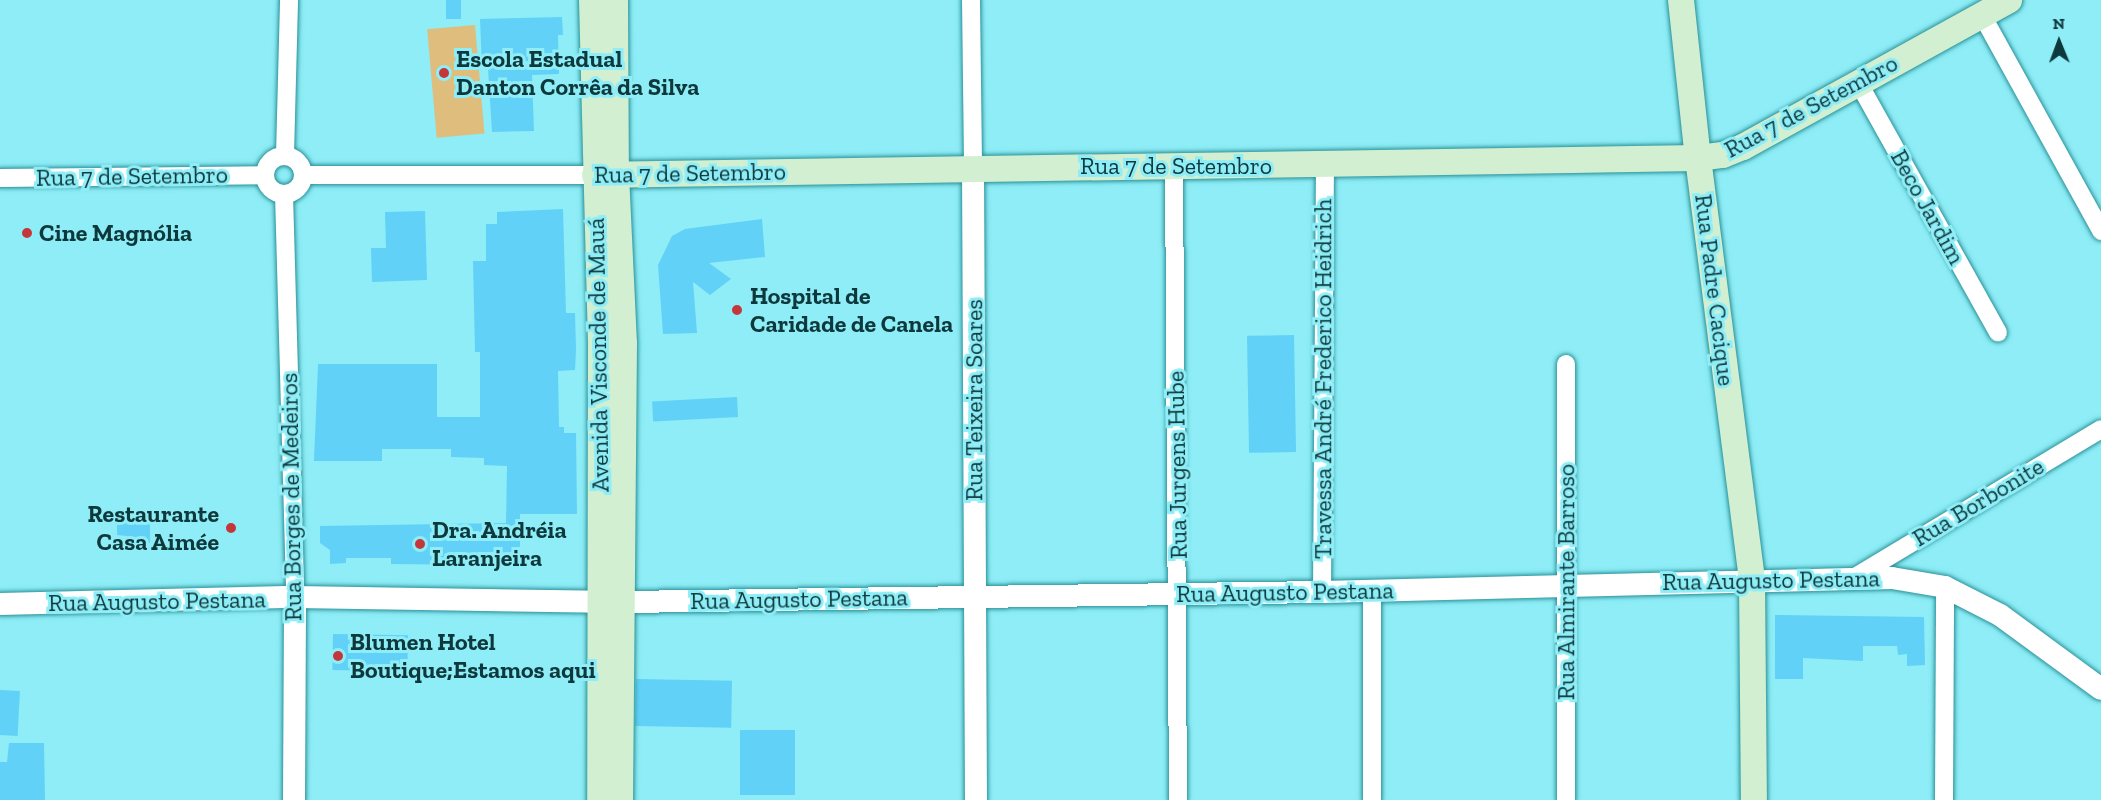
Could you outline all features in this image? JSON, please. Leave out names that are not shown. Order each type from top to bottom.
[{"type":"main road","name":"Avenida Visconde de Mauá","points":[[592,0],[603,31],[605,175],[613,343],[613,602],[621,800]]},
{"type":"main road","name":"Avenida Visconde de Mauá","points":[[603,31],[615,0]]},
{"type":"main road","name":"Rua Padre Cacique","points":[[1681,0],[1698,158],[1752,580],[1754,800]]},
{"type":"main road","name":"Rua 7 de Setembro","points":[[605,175],[973,168],[1325,165],[1698,158],[1723,155],[1743,147],[2009,0]]},
{"type":"main road","name":"Avenida Visconde de Mauá","points":[[600,800],[613,602]]},
{"type":"street","points":[[285,155],[289,0]]},
{"type":"street","name":"Rua Teixeira Soares","points":[[971,0],[976,800]]},
{"type":"street","points":[[1982,15],[2101,231]]},
{"type":"street","name":"Beco Jardim","points":[[1858,82],[1998,332]]},
{"type":"street","points":[[285,155],[301,164],[304,175],[299,187],[284,194],[273,191],[265,175],[269,163],[285,155]]},
{"type":"street","name":"Travessa André Frederico Heidrich","points":[[1322,592],[1325,165]]},
{"type":"street","name":"Rua Jurgens Hube","points":[[1174,166],[1178,800]]},
{"type":"street","name":"Rua 7 de Setembro","points":[[0,178],[265,175]]},
{"type":"street","name":"Rua 7 de Setembro","points":[[304,175],[605,175]]},
{"type":"street","name":"Rua Borges de Medeiros","points":[[284,194],[295,597],[294,800]]},
{"type":"street","name":"Rua Almirante Barroso","points":[[1566,364],[1566,800]]},
{"type":"street","name":"Rua Borbonite","points":[[1855,577],[2101,429]]},
{"type":"street","name":"Rua Augusto Pestana","points":[[0,604],[295,597],[613,602],[1178,595],[1855,577],[1914,580],[1945,587],[2000,615],[2101,688]]},
{"type":"street","points":[[1944,800],[1945,587]]},
{"type":"street","points":[[1372,590],[1372,800]]},
{"type":"shaded area","points":[[475,25],[484,134],[437,138],[427,29]]},
{"type":"building","points":[[446,0],[461,0],[461,19],[446,19]]},
{"type":"building","points":[[562,17],[563,35],[558,35],[559,74],[532,75],[534,131],[492,132],[488,68],[482,68],[480,19]]},
{"type":"building","points":[[563,209],[566,313],[575,313],[576,350],[575,370],[558,371],[559,427],[564,427],[564,433],[576,433],[577,514],[520,514],[520,553],[490,552],[490,565],[391,564],[391,558],[346,558],[346,563],[330,564],[330,550],[320,543],[320,526],[506,523],[507,466],[484,465],[484,458],[451,457],[451,449],[382,449],[382,461],[314,461],[318,364],[437,364],[437,417],[480,417],[480,352],[475,352],[473,261],[486,261],[486,224],[497,224],[497,212]]},
{"type":"building","points":[[425,211],[427,280],[372,282],[371,248],[386,248],[385,212]]},
{"type":"building","points":[[762,219],[765,257],[709,263],[731,279],[710,295],[693,282],[697,333],[663,334],[658,265],[672,236],[685,229]]},
{"type":"building","points":[[1294,335],[1296,452],[1249,453],[1247,336]]},
{"type":"building","points":[[737,397],[738,417],[653,421],[652,401]]},
{"type":"building","points":[[117,511],[150,511],[150,543],[127,543],[127,536],[117,535]]},
{"type":"building","points":[[1775,615],[1924,617],[1925,665],[1907,666],[1907,654],[1898,655],[1897,646],[1863,646],[1863,661],[1803,658],[1803,679],[1775,679]]},
{"type":"building","points":[[333,634],[408,635],[407,671],[332,670]]},
{"type":"building","points":[[636,679],[732,681],[731,728],[635,726]]},
{"type":"building","points":[[0,690],[20,691],[18,736],[0,735]]},
{"type":"building","points":[[740,730],[795,730],[795,795],[740,795]]},
{"type":"building","points":[[9,743],[44,743],[45,800],[0,800],[0,762],[7,762]]},
{"type":"place","name":"Escola Estadual Danton Corrêa da Silva","points":[[444,73]]},
{"type":"place","name":"Cine Magnólia","points":[[27,233]]},
{"type":"place","name":"Hospital de Caridade de Canela","points":[[737,310]]},
{"type":"place","name":"Restaurante Casa Aimée","points":[[231,528]]},
{"type":"place","name":"Dra. Andréia Laranjeira","points":[[420,544]]},
{"type":"place","name":"Blumen Hotel Boutique;Estamos aqui","points":[[338,656]]}]
